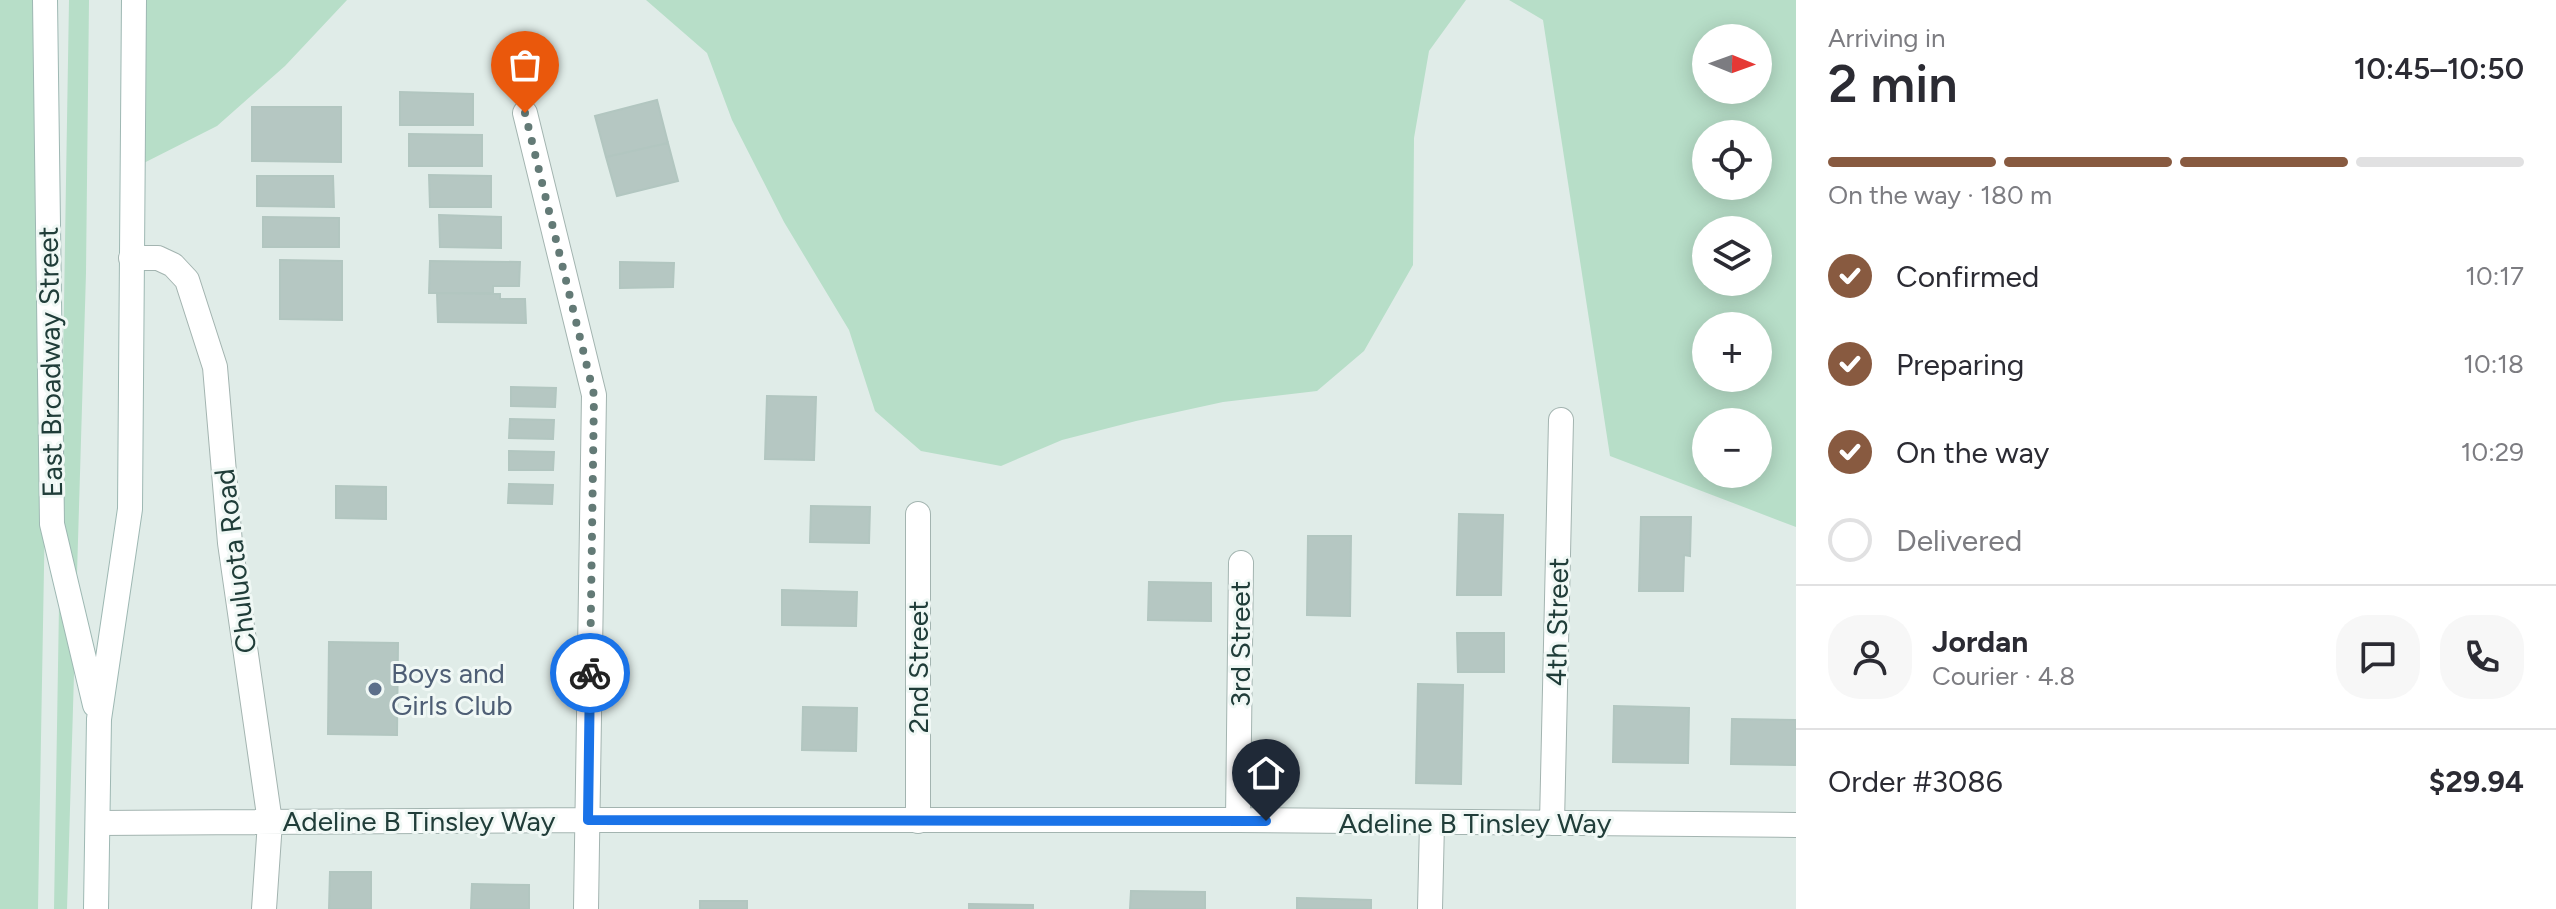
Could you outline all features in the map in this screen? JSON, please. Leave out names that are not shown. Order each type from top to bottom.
[{"type":"street","name":"East Broadway Street","points":[[45,0],[52,524],[99,719]]},
{"type":"street","name":"East Broadway Street","points":[[96,909],[99,719],[130,509],[134,0]]},
{"type":"street","points":[[525,113],[594,395],[586,909]]},
{"type":"street","name":"Chuluota Road","points":[[131,258],[158,258],[173,265],[187,280],[215,367],[230,543],[270,822],[264,909]]},
{"type":"street","name":"4th Street","points":[[1552,823],[1561,420]]},
{"type":"street","name":"2nd Street","points":[[918,514],[918,821]]},
{"type":"street","name":"3rd Street","points":[[1238,820],[1241,563]]},
{"type":"street","name":"Adeline B Tinsley Way","points":[[98,823],[1238,820],[1796,825]]},
{"type":"street","points":[[1430,909],[1432,823]]},
{"type":"green space","points":[[0,0],[54,0],[38,909],[0,909]]},
{"type":"green space","points":[[69,0],[89,0],[86,273],[67,909],[54,909]]},
{"type":"green space","points":[[126,0],[347,0],[285,66],[217,126],[124,173]]},
{"type":"green space","points":[[646,0],[1466,0],[1429,51],[1414,138],[1413,265],[1364,351],[1317,391],[1223,402],[1136,421],[1062,440],[1001,466],[921,451],[875,411],[849,330],[784,222],[732,120],[707,53]]},
{"type":"green space","points":[[1509,0],[1796,0],[1796,527],[1694,488],[1772,488],[1772,408],[1692,408],[1692,487],[1610,456],[1543,20]]},
{"type":"building","points":[[400,92],[473,94],[473,125],[400,125]]},
{"type":"building","points":[[657,100],[668,143],[606,157],[595,116]]},
{"type":"building","points":[[252,107],[341,107],[341,162],[252,161]]},
{"type":"building","points":[[409,134],[482,135],[482,166],[409,166]]},
{"type":"building","points":[[668,143],[678,181],[617,196],[606,157]]},
{"type":"building","points":[[429,175],[491,176],[491,207],[430,207]]},
{"type":"building","points":[[257,176],[333,176],[334,207],[257,206]]},
{"type":"building","points":[[439,215],[501,217],[501,248],[440,247]]},
{"type":"building","points":[[263,217],[339,218],[339,247],[263,247]]},
{"type":"building","points":[[280,260],[342,261],[342,320],[280,319]]},
{"type":"building","points":[[430,261],[520,262],[519,286],[493,286],[493,293],[429,293]]},
{"type":"building","points":[[620,262],[674,263],[673,287],[620,288]]},
{"type":"building","points":[[437,293],[500,294],[500,299],[525,299],[526,323],[438,322]]},
{"type":"building","points":[[511,387],[556,388],[555,407],[511,406]]},
{"type":"building","points":[[767,396],[816,397],[814,460],[765,459]]},
{"type":"building","points":[[510,419],[554,420],[553,439],[509,438]]},
{"type":"building","points":[[509,451],[554,452],[553,470],[509,470]]},
{"type":"building","points":[[509,484],[553,485],[552,504],[508,503]]},
{"type":"building","points":[[336,486],[386,487],[386,519],[336,518]]},
{"type":"building","points":[[811,506],[870,507],[869,543],[810,542]]},
{"type":"building","points":[[1459,514],[1503,515],[1501,595],[1457,595]]},
{"type":"building","points":[[1641,517],[1691,517],[1690,556],[1684,555],[1683,591],[1639,591]]},
{"type":"building","points":[[1308,536],[1351,536],[1350,616],[1307,615]]},
{"type":"building","points":[[1149,582],[1211,583],[1211,621],[1148,620]]},
{"type":"building","points":[[782,590],[857,592],[856,626],[782,625]]},
{"type":"building","points":[[1457,633],[1504,633],[1504,672],[1458,672]]},
{"type":"building","points":[[329,642],[398,643],[397,735],[328,734]]},
{"type":"building","points":[[1418,684],[1463,685],[1461,784],[1416,783]]},
{"type":"building","points":[[1614,706],[1689,708],[1688,763],[1613,762]]},
{"type":"building","points":[[803,707],[857,708],[856,751],[802,750]]},
{"type":"building","points":[[1732,719],[1796,720],[1796,765],[1731,764]]},
{"type":"building","points":[[330,872],[371,872],[371,909],[329,909]]},
{"type":"building","points":[[472,884],[529,885],[529,909],[471,909]]},
{"type":"building","points":[[1131,891],[1205,892],[1205,909],[1130,909]]},
{"type":"building","points":[[1297,898],[1371,900],[1371,909],[1297,909]]},
{"type":"building","points":[[700,901],[747,901],[747,909],[700,909]]},
{"type":"building","points":[[969,904],[1033,905],[1033,909],[969,909]]},
{"type":"way so far","points":[[525,113],[594,395],[590,673]]},
{"type":"place","name":"Boys and Girls Club","points":[[375,689]]},
{"type":"route","points":[[590,673],[588,820],[1266,821]]}]
